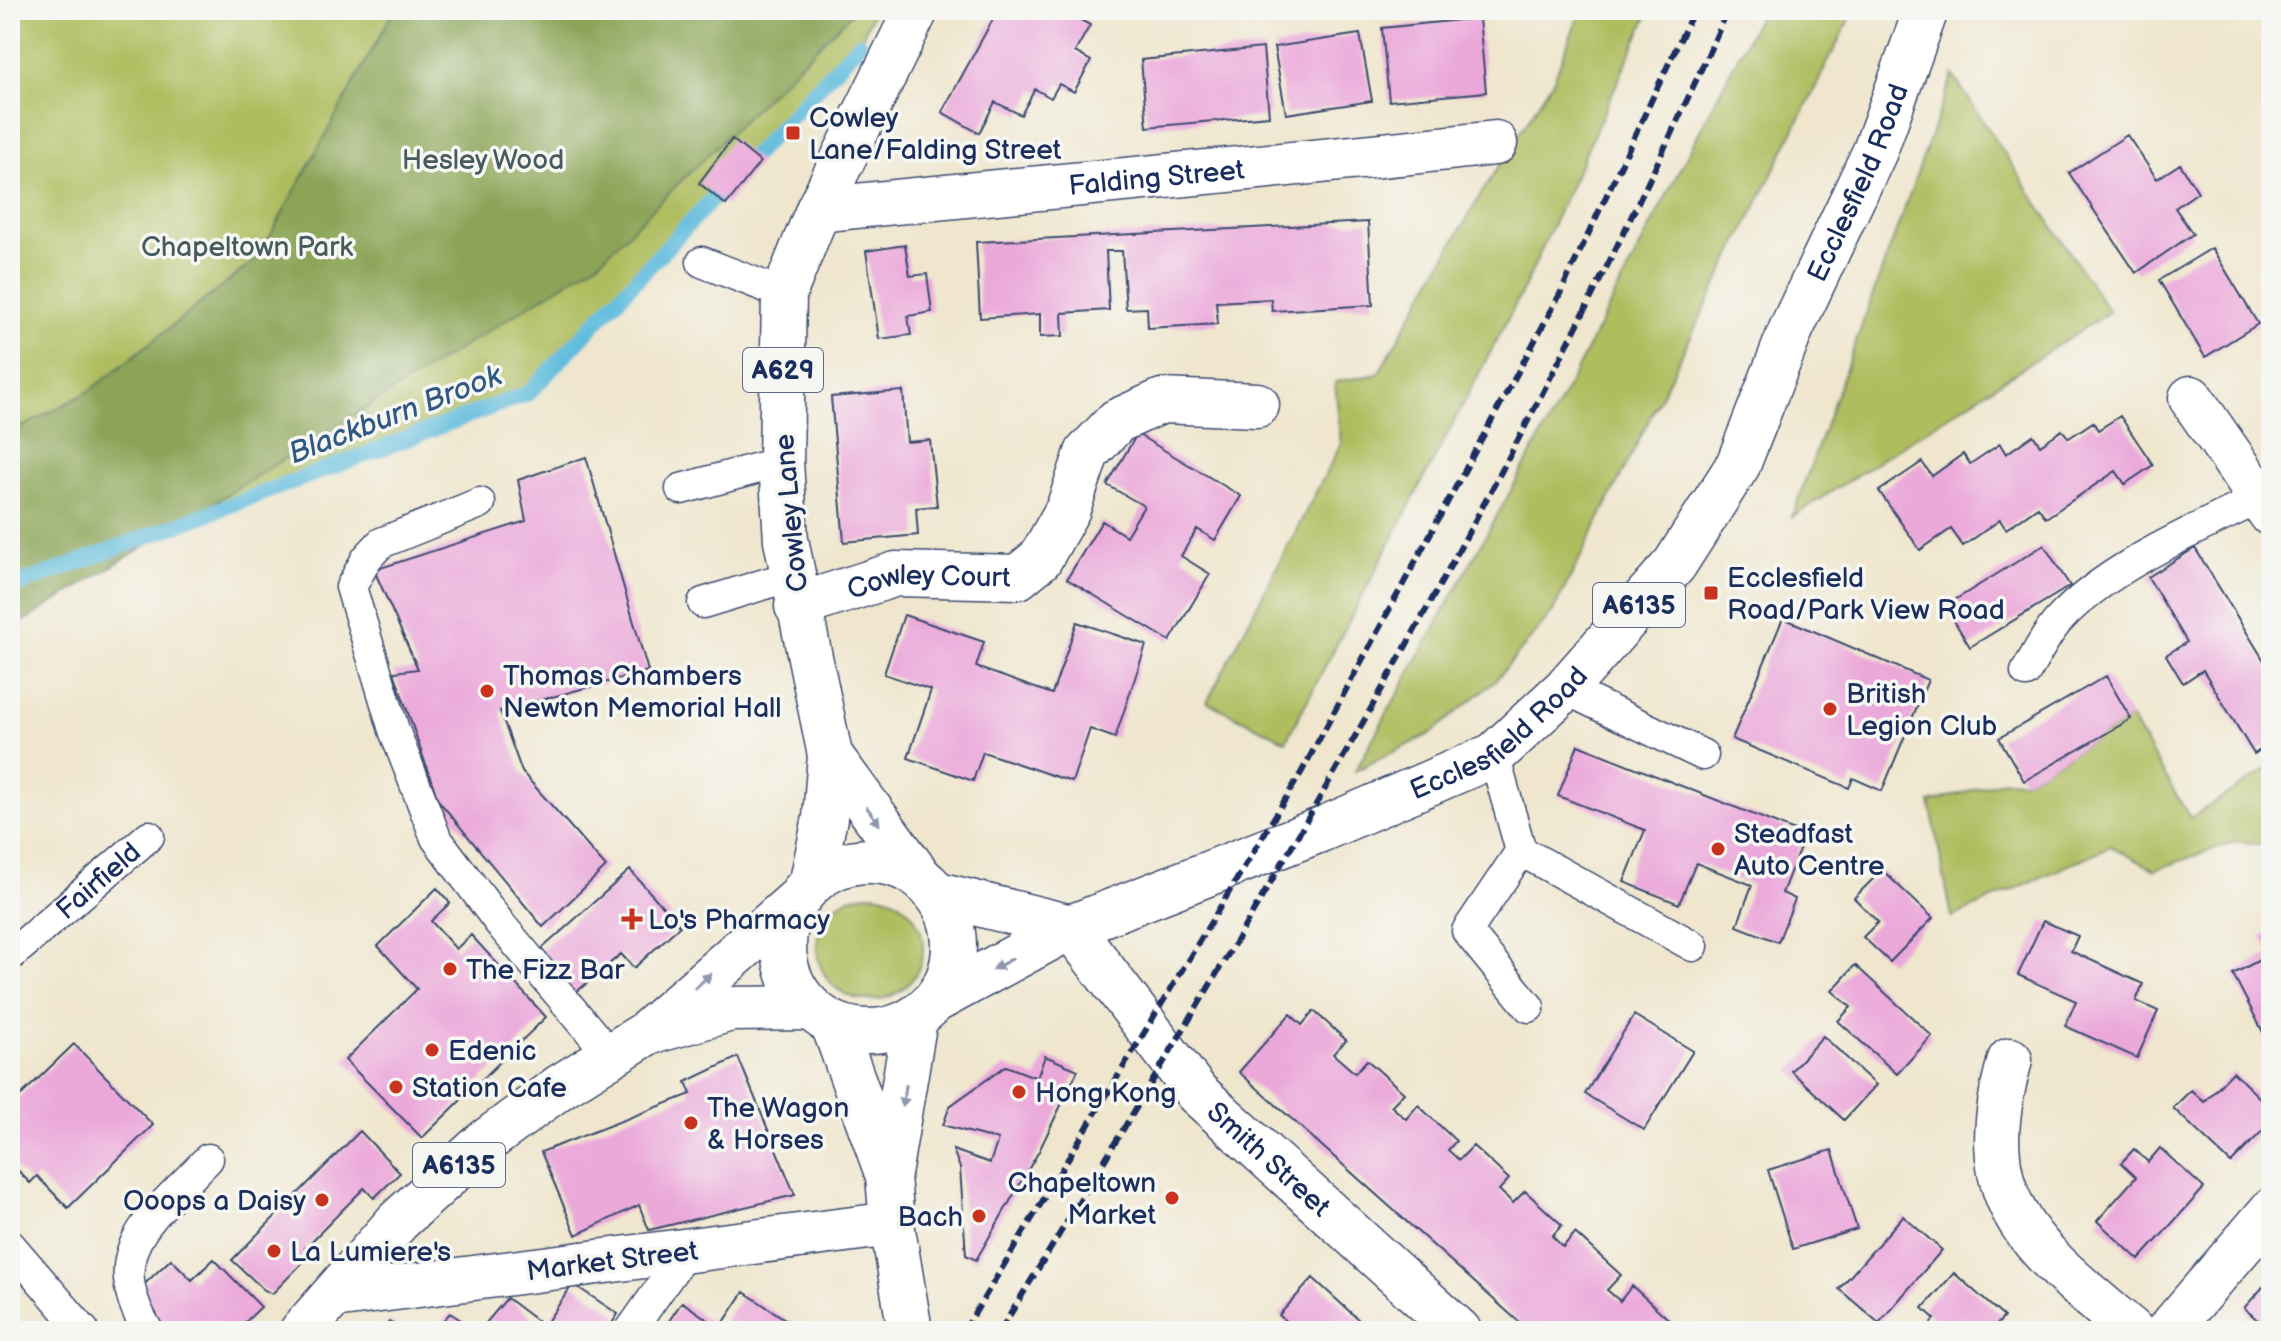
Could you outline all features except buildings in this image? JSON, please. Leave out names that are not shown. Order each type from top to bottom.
[{"type":"main road","name":"Cowley Lane","points":[[803,892],[825,818],[830,755],[794,591],[781,462],[784,294],[818,210],[916,10]]},
{"type":"main road","name":"Ecclesfield Road","points":[[926,1010],[1071,927],[1320,830],[1494,755],[1565,689],[1675,564],[1738,465],[1792,327],[1875,151],[1926,10]]},
{"type":"main road","name":"Falding Street","points":[[818,210],[1022,188],[1261,169],[1495,143]]},
{"type":"main road","points":[[2191,398],[2266,506]]},
{"type":"main road","name":"Cowley Court","points":[[794,591],[896,574],[1018,577],[1040,559],[1068,509],[1087,453],[1117,421],[1162,401],[1257,405]]},
{"type":"main road","name":"Cowley Lane","points":[[830,755],[928,885]]},
{"type":"main road","name":"A6135","points":[[302,1331],[398,1221],[485,1142],[561,1086],[628,1044],[837,866],[864,860],[892,863],[928,885],[1071,927]]},
{"type":"main road","points":[[910,1331],[892,1224],[888,1176],[926,1010],[950,976],[955,948],[951,920],[928,885]]},
{"type":"main road","points":[[803,892],[784,930],[784,958],[792,985],[821,1016],[888,1176]]},
{"type":"main road","name":"Smith Street","points":[[1071,927],[1197,1093],[1459,1331]]},
{"type":"main road","name":"A6135","points":[[628,1044],[731,1009],[821,1016],[874,1032],[926,1010]]},
{"type":"main road","points":[[2010,1060],[1997,1103],[1995,1152],[2008,1204],[2069,1278],[2132,1331]]},
{"type":"main road","points":[[2168,1331],[2271,1211]]},
{"type":"main road","name":"Market Street","points":[[333,1296],[892,1224]]},
{"type":"lane","points":[[702,262],[784,294]]},
{"type":"lane","points":[[681,489],[781,462]]},
{"type":"lane","points":[[480,503],[381,543],[367,558],[351,587],[394,730],[436,838],[501,925],[628,1044]]},
{"type":"lane","points":[[2026,672],[2059,620],[2106,582],[2169,542],[2266,506]]},
{"type":"lane","points":[[703,603],[794,591]]},
{"type":"lane","points":[[1565,689],[1703,755]]},
{"type":"lane","points":[[1494,755],[1521,851],[1693,946]]},
{"type":"lane","name":"Fairfield","points":[[10,956],[149,836]]},
{"type":"lane","points":[[1521,851],[1467,931],[1529,1007]]},
{"type":"lane","points":[[148,1331],[131,1302],[126,1271],[139,1233],[208,1159]]},
{"type":"lane","points":[[10,1245],[84,1331]]},
{"type":"lane","points":[[630,1331],[687,1250]]},
{"type":"green space","name":"Chapeltown Park","points":[[10,10],[874,10],[859,44],[529,393],[10,588]]},
{"type":"green space","name":"Hesley Wood","points":[[394,10],[855,10],[599,262],[10,630],[10,433],[88,392],[258,258]]},
{"type":"green space","points":[[1581,10],[1650,10],[1524,288],[1286,741],[1207,702],[1341,444],[1335,382],[1378,374],[1478,199],[1554,79]]},
{"type":"green space","points":[[1762,10],[1854,10],[1553,612],[1495,681],[1430,734],[1355,771],[1558,406]]},
{"type":"green space","points":[[1953,75],[2109,312],[1792,517]]},
{"type":"green space","points":[[2131,719],[2190,818],[2271,767],[2271,846],[2236,841],[2155,870],[2111,846],[1952,917],[1930,803],[2005,780],[2024,781]]},
{"type":"green space","points":[[870,894],[890,898],[907,910],[919,927],[923,947],[919,967],[907,984],[890,996],[870,1000],[850,996],[833,984],[821,967],[817,947],[821,927],[833,910],[850,898]]},
{"type":"waterway","name":"Blackburn Brook","points":[[10,588],[529,393],[859,44]]},
{"type":"railway","points":[[964,1331],[1301,773],[1559,296],[1694,10]]},
{"type":"railway","points":[[1000,1331],[1292,846],[1477,517],[1649,181],[1728,10]]},
{"type":"place","name":"Cowley Lane/Falding Street","points":[[793,133]]},
{"type":"place","name":"Ecclesfield Road/Park View Road","points":[[1711,593]]},
{"type":"place","name":"Thomas Chambers Newton Memorial Hall","points":[[487,691]]},
{"type":"place","name":"British Legion Club","points":[[1830,709]]},
{"type":"place","name":"Steadfast Auto Centre","points":[[1718,849]]},
{"type":"place","name":"Lo's Pharmacy","points":[[632,919]]},
{"type":"place","name":"The Fizz Bar","points":[[450,969]]},
{"type":"place","name":"Edenic","points":[[432,1050]]},
{"type":"place","name":"Station Cafe","points":[[396,1087]]},
{"type":"place","name":"Hong Kong","points":[[1019,1092]]},
{"type":"place","name":"The Wagon & Horses","points":[[691,1123]]},
{"type":"place","name":"Chapeltown Market","points":[[1172,1198]]},
{"type":"place","name":"Ooops a Daisy","points":[[322,1200]]},
{"type":"place","name":"Bach","points":[[979,1216]]},
{"type":"place","name":"La Lumiere's","points":[[274,1251]]}]
